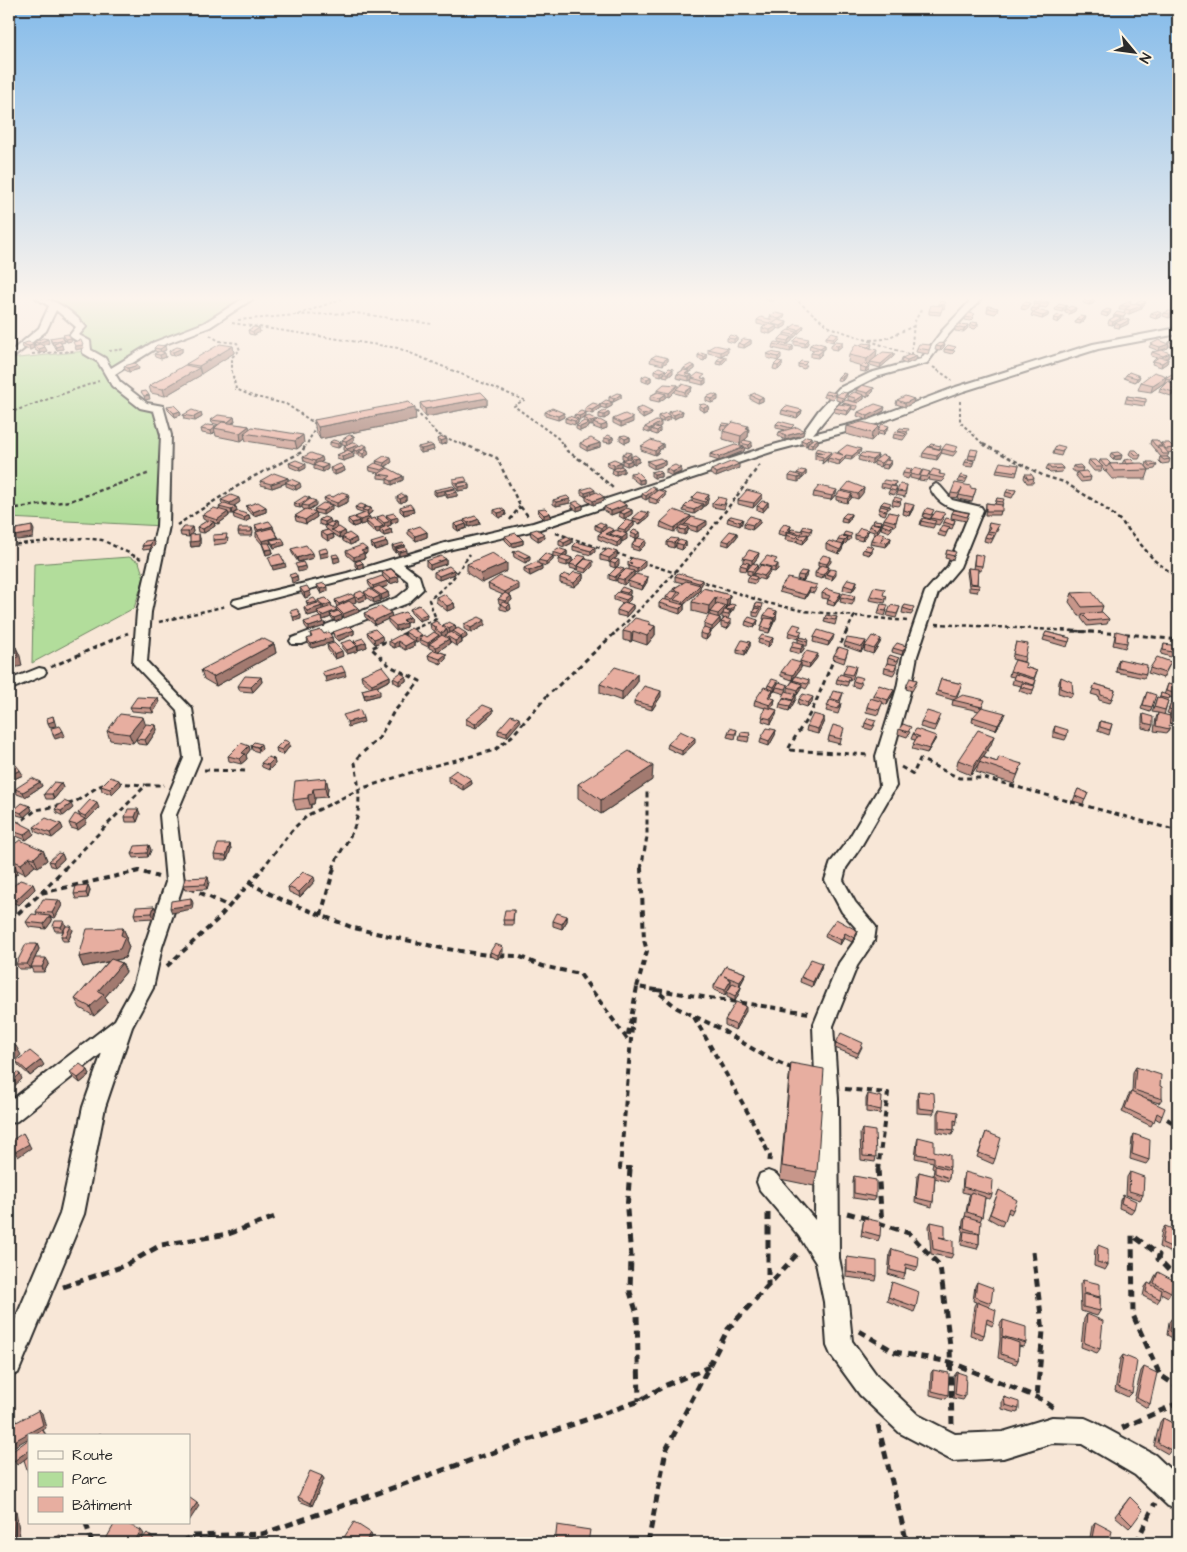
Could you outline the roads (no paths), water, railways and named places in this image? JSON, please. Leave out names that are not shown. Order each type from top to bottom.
[{"type":"street","points":[[9,1364],[72,1214],[94,1107],[122,1026],[143,988],[153,947],[175,882],[168,815],[192,758],[184,709],[140,663],[144,612],[162,536],[166,435],[158,408],[144,406],[116,384],[108,370]]},
{"type":"street","points":[[110,373],[114,370]]},
{"type":"street","points":[[804,439],[823,412],[843,390],[873,374],[888,370]]},
{"type":"street","points":[[239,603],[350,576],[476,540],[536,526],[770,449],[872,422],[960,389],[1019,370]]},
{"type":"street","points":[[936,488],[939,496],[946,504],[977,510],[954,567],[932,592],[910,656],[904,688],[884,756],[888,786],[854,844],[837,867],[834,880],[848,907],[867,927],[865,941],[849,963],[823,1026],[826,1078],[827,1258],[840,1346],[868,1386],[909,1424],[953,1448],[1003,1445],[1052,1430],[1092,1435],[1145,1465],[1171,1489]]},
{"type":"street","points":[[297,641],[403,600],[416,589],[414,579],[393,563]]},
{"type":"street","points":[[9,686],[39,672]]},
{"type":"street","points":[[9,1114],[122,1026]]},
{"type":"street","points":[[768,1182],[813,1236],[827,1258]]}]
